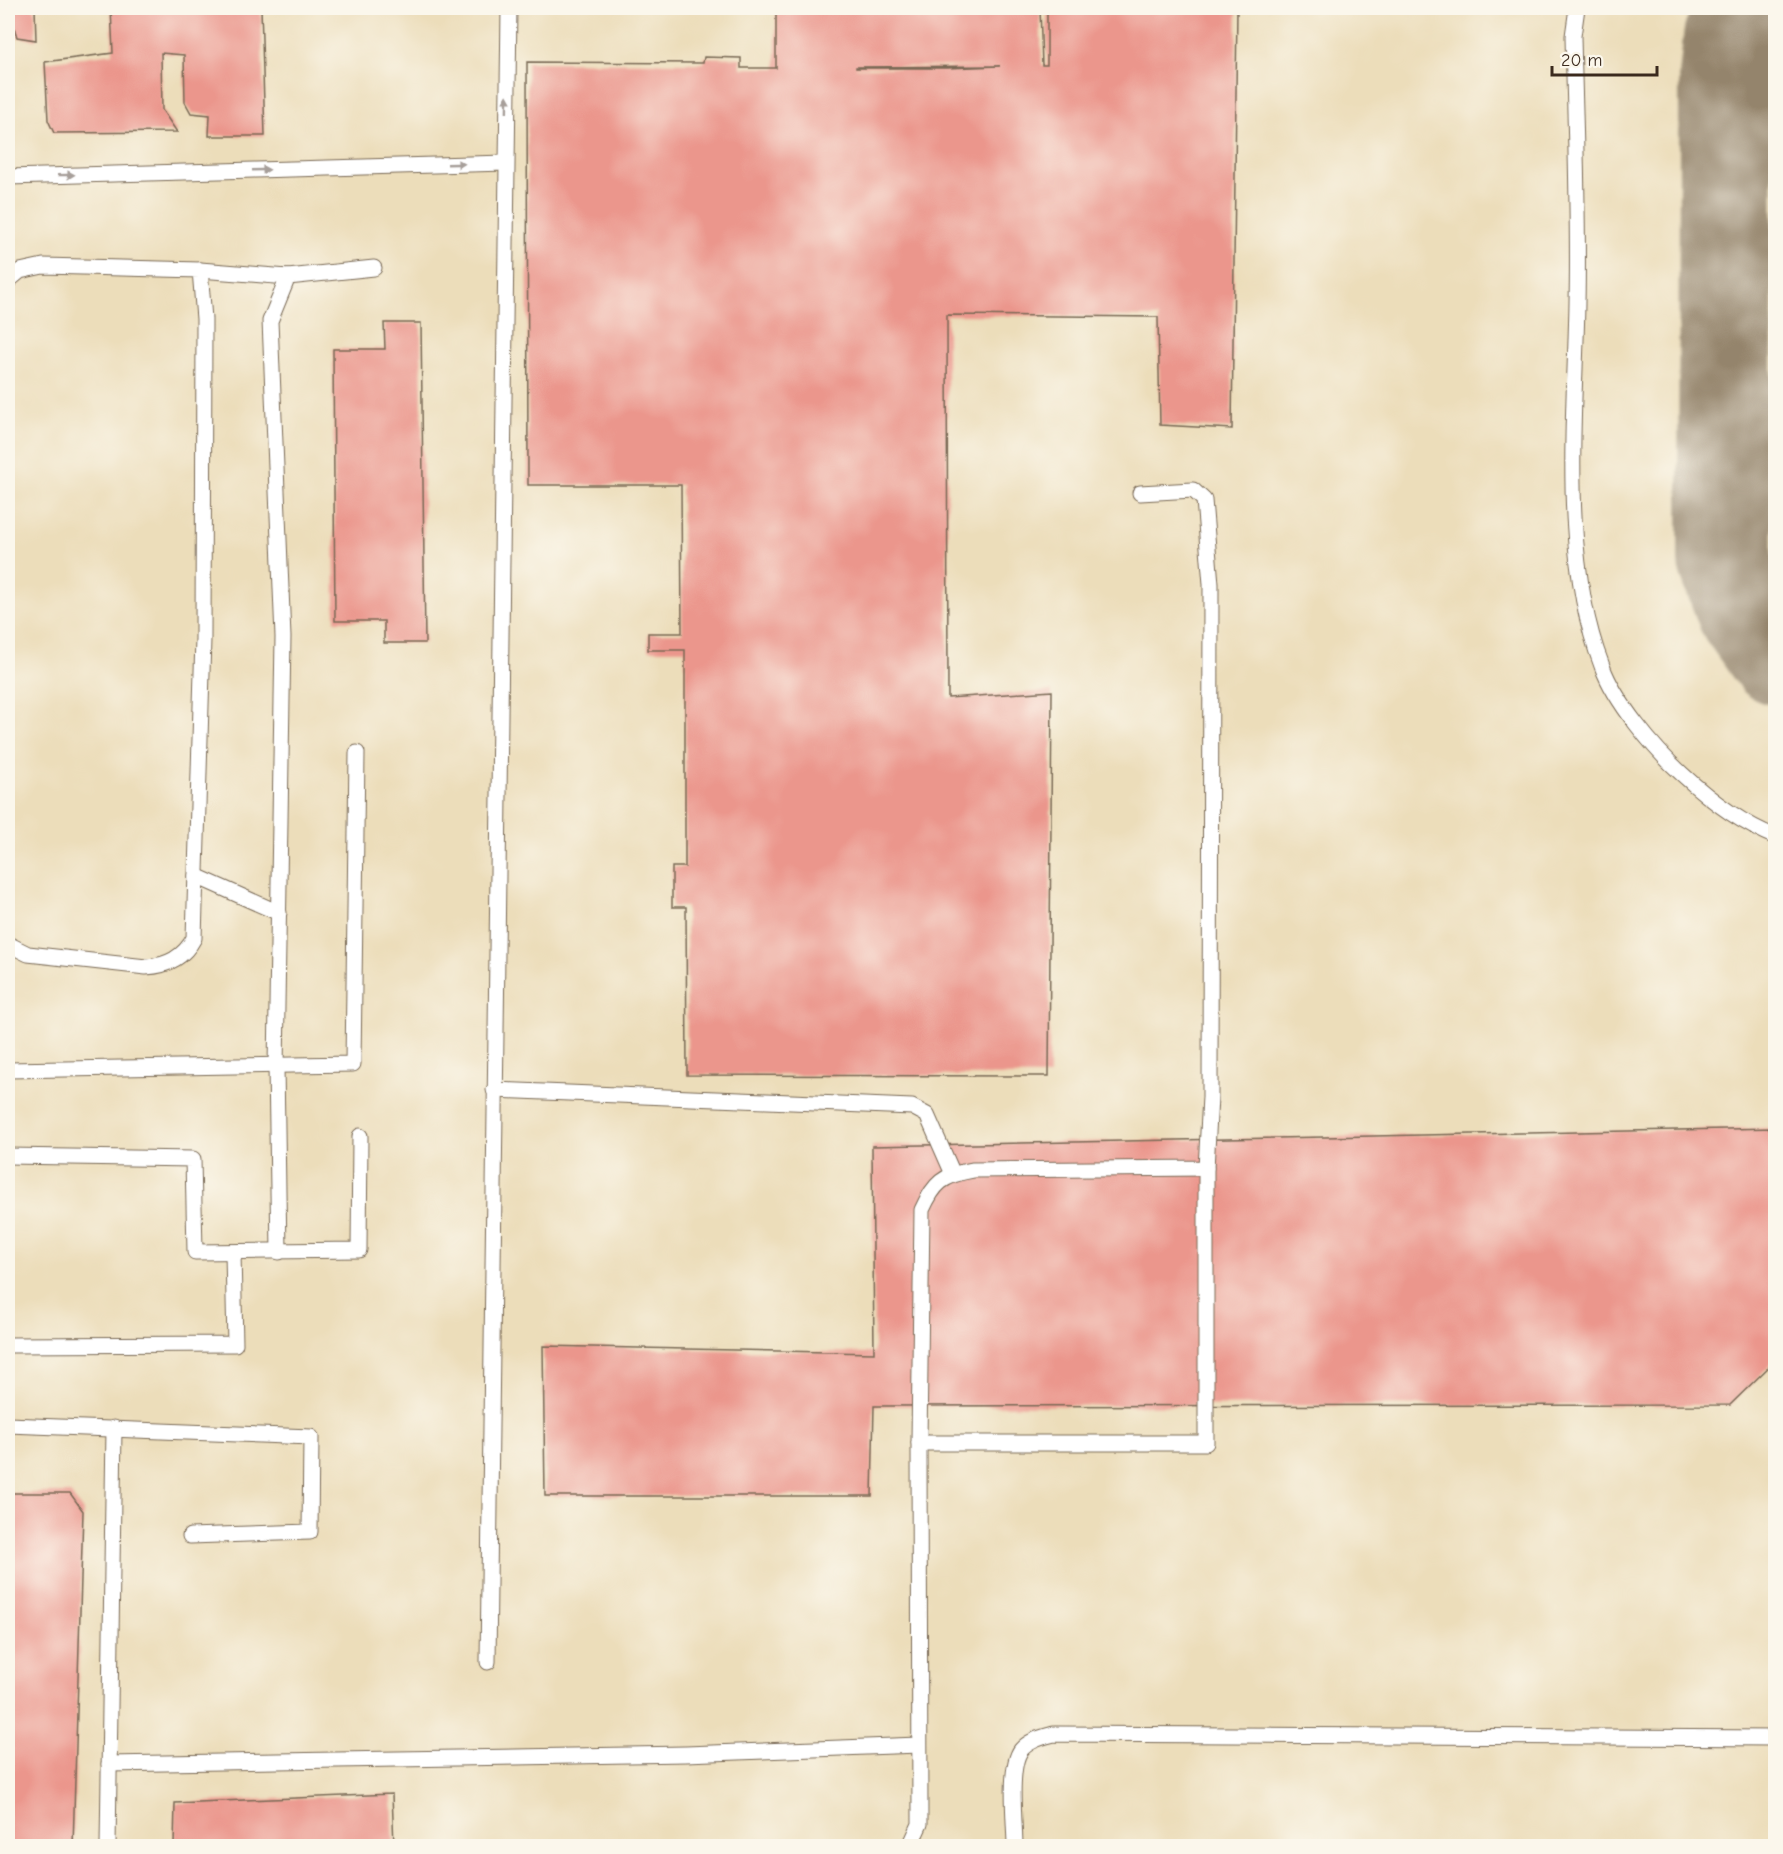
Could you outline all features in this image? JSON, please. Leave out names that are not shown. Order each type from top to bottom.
[{"type":"lane","points":[[488,1662],[509,8]]},
{"type":"lane","points":[[1577,8],[1573,36],[1578,247],[1576,562],[1585,612],[1602,668],[1633,719],[1670,763],[1715,804],[1776,837]]},
{"type":"lane","points":[[8,177],[506,163]]},
{"type":"lane","points":[[8,281],[20,271],[43,266],[200,270],[288,278],[374,268]]},
{"type":"lane","points":[[8,944],[28,954],[162,967],[187,952],[194,938],[203,639],[204,319],[200,270]]},
{"type":"lane","points":[[279,1252],[276,1067],[283,637],[270,321],[288,278]]},
{"type":"lane","points":[[919,1443],[1206,1443],[1206,1167],[1210,1097],[1210,584],[1204,500],[1193,490],[1140,493]]},
{"type":"lane","points":[[8,1070],[353,1064],[357,753]]},
{"type":"lane","points":[[196,876],[279,913]]},
{"type":"lane","points":[[494,1090],[912,1107],[927,1115],[953,1174]]},
{"type":"lane","points":[[8,1156],[193,1159],[195,1252],[359,1250],[360,1136]]},
{"type":"lane","points":[[910,1846],[920,1824],[919,1443],[922,1210],[932,1188],[953,1174],[993,1170],[1206,1167]]},
{"type":"lane","points":[[8,1345],[235,1344],[233,1253]]},
{"type":"lane","points":[[8,1425],[311,1437],[310,1532],[190,1536]]},
{"type":"lane","points":[[108,1846],[114,1428]]},
{"type":"lane","points":[[1015,1846],[1015,1765],[1020,1751],[1026,1744],[1054,1734],[1776,1738]]},
{"type":"lane","points":[[109,1764],[674,1754],[919,1745]]},
{"type":"building","points":[[8,8],[35,8],[36,40],[17,37]]},
{"type":"building","points":[[111,8],[261,8],[265,136],[209,136],[210,115],[191,113],[185,102],[184,55],[161,53],[162,110],[177,132],[54,133],[48,120],[45,62],[113,53]]},
{"type":"building","points":[[776,8],[1040,8],[1042,65],[1047,65],[1047,8],[1237,8],[1232,429],[1160,425],[1158,317],[947,315],[948,698],[1052,691],[1049,1076],[687,1075],[686,907],[672,907],[672,867],[685,867],[685,650],[648,650],[648,633],[682,633],[681,485],[528,485],[527,62],[703,63],[704,57],[741,58],[741,68],[776,68]],"holes":[[[1000,66],[856,68],[856,67]]]},
{"type":"building","points":[[384,323],[421,323],[425,643],[384,643],[384,621],[335,621],[333,349],[385,349]]},
{"type":"building","points":[[1776,1128],[1776,1360],[1730,1405],[874,1406],[872,1496],[545,1496],[543,1346],[874,1353],[872,1146]]},
{"type":"building","points":[[8,1493],[70,1493],[83,1511],[73,1846],[8,1846]]},
{"type":"building","points":[[392,1794],[394,1846],[174,1846],[175,1803]]},
{"type":"taxiway","points":[[1741,8],[1730,38],[1726,77],[1725,561],[1744,613],[1776,658]]}]
